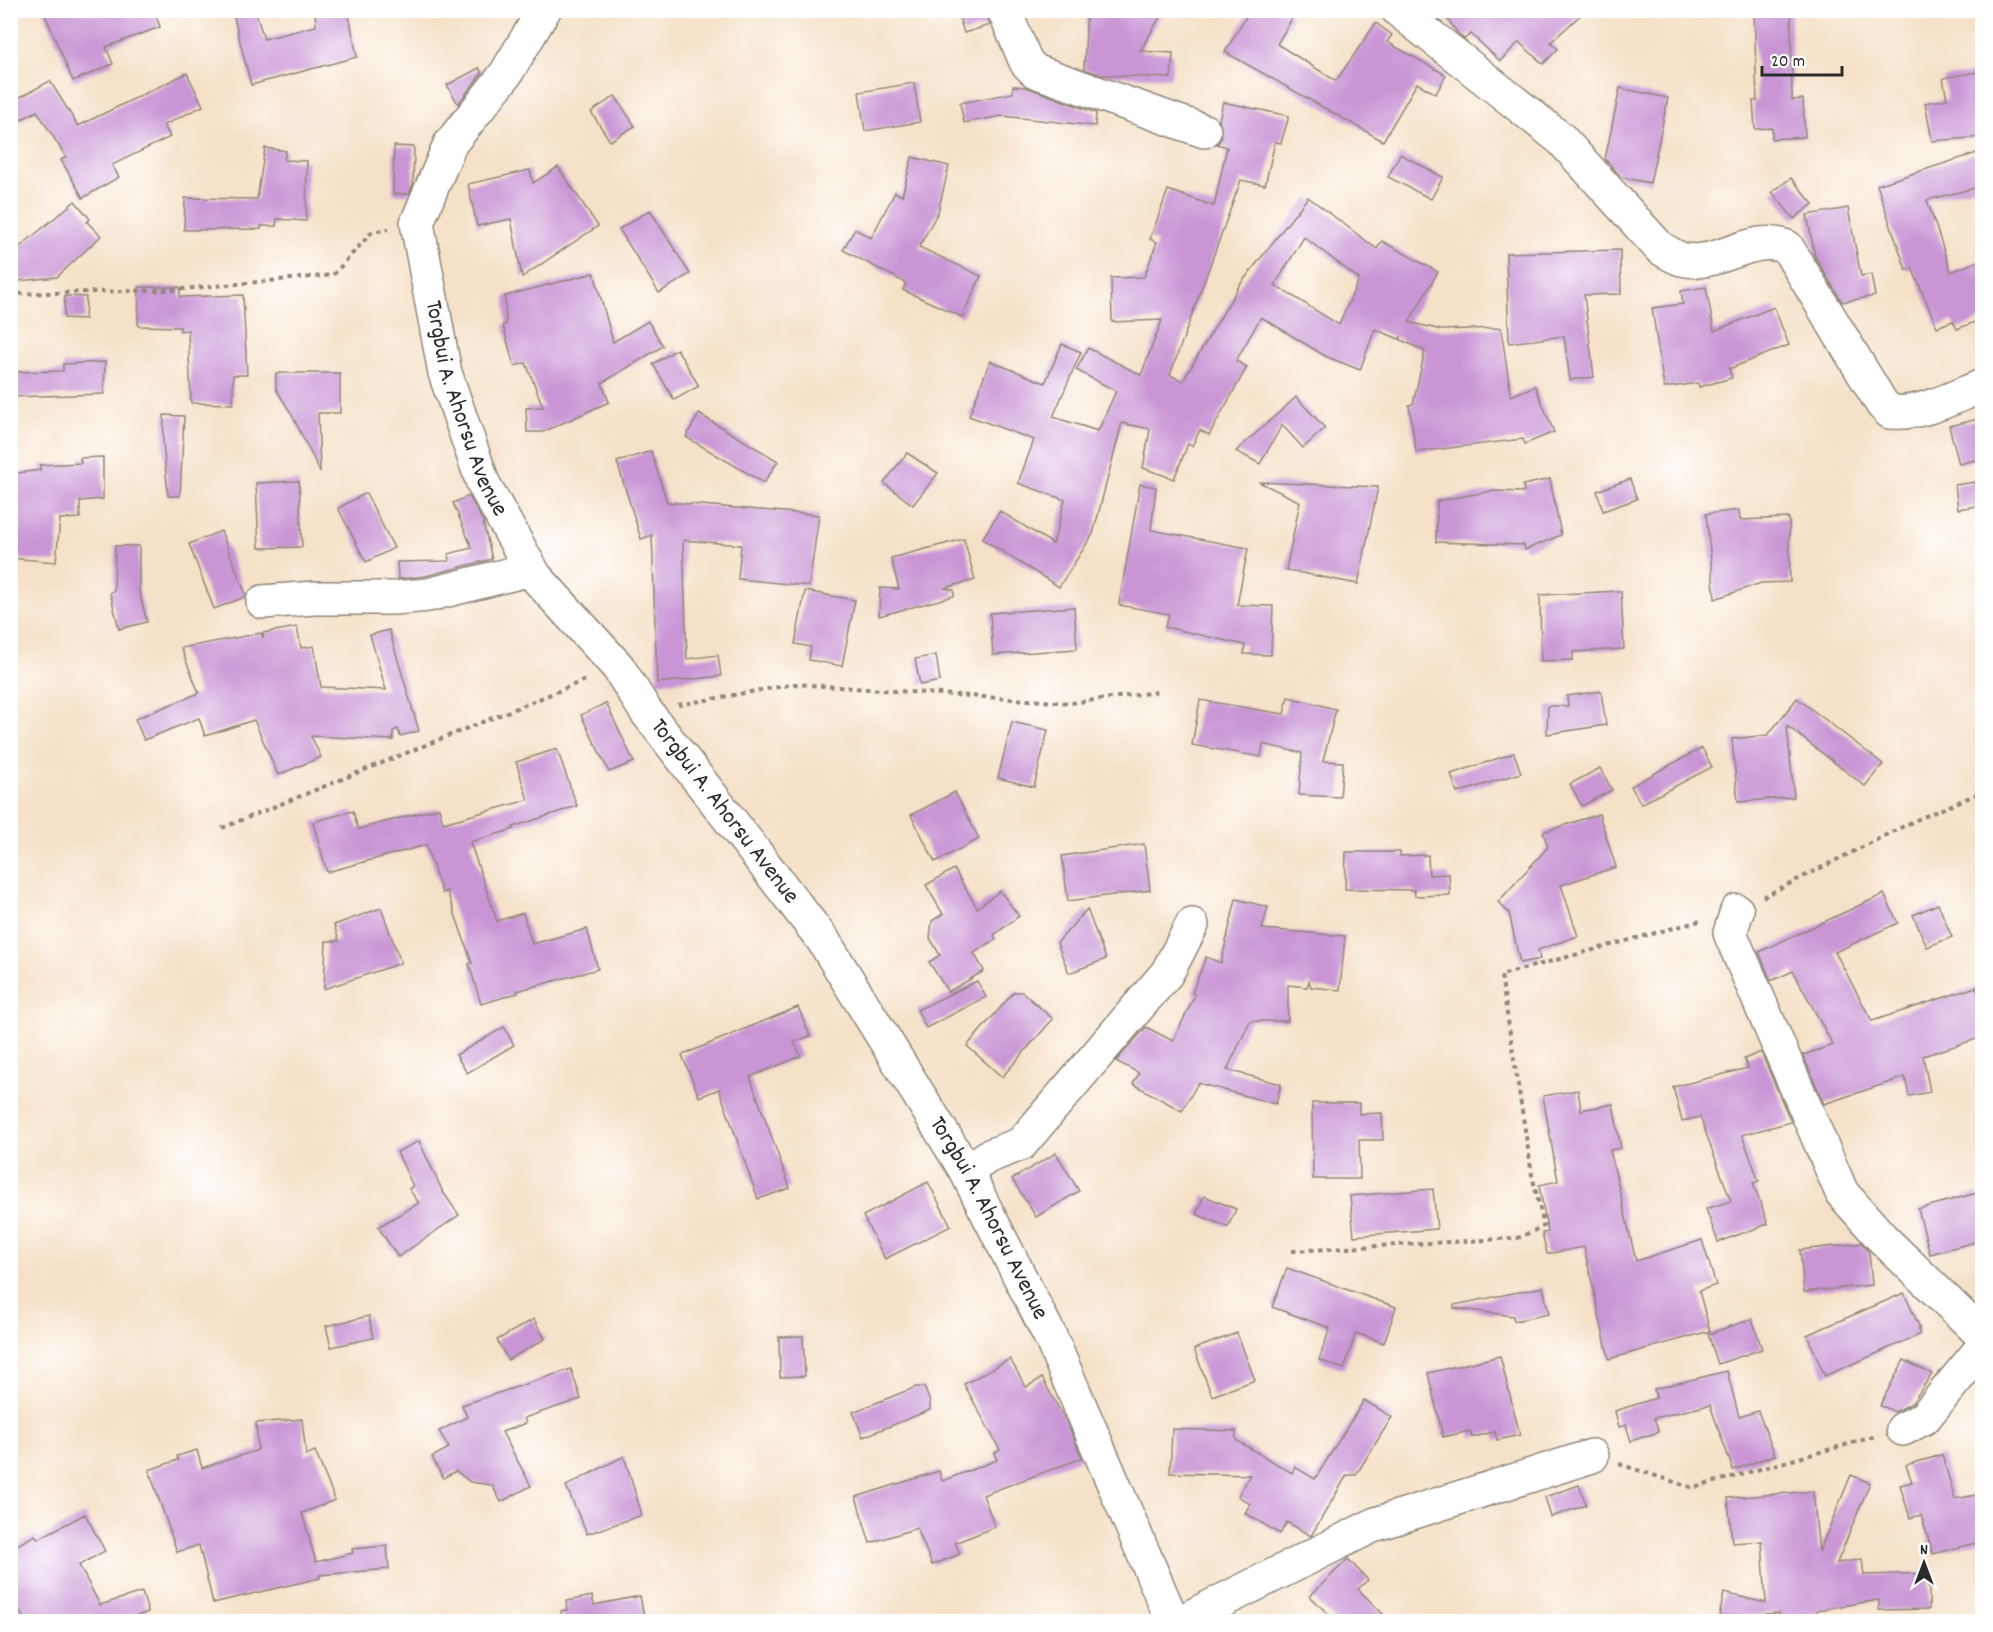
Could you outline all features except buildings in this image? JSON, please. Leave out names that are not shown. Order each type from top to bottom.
[{"type":"street","points":[[417,223],[450,144],[505,75],[544,10]]},
{"type":"street","points":[[1004,10],[1026,62],[1035,72],[1204,131]]},
{"type":"street","points":[[1398,10],[1561,139],[1660,248],[1680,259],[1700,260],[1715,259],[1762,243],[1787,247],[1882,404],[1890,412],[1901,413],[1924,407],[1983,386]]},
{"type":"street","name":"Torgbui A. Ahorsu Avenue","points":[[417,223],[445,373],[483,483],[531,569],[618,667],[645,710],[823,940],[966,1171],[1050,1336],[1173,1622]]},
{"type":"street","points":[[263,602],[314,598],[394,598],[428,595],[531,569]]},
{"type":"street","points":[[1737,911],[1730,933],[1842,1193],[1882,1238],[1983,1335]]},
{"type":"street","points":[[966,1171],[989,1156],[1021,1144],[1167,973],[1191,925]]},
{"type":"street","points":[[1904,1429],[1924,1418],[1983,1348]]},
{"type":"street","points":[[1180,1622],[1376,1524],[1592,1456]]},
{"type":"path","points":[[10,294],[172,290],[333,275],[372,232],[417,223]]},
{"type":"path","points":[[222,828],[618,667]]},
{"type":"path","points":[[645,710],[795,684],[1071,703],[1157,692]]},
{"type":"path","points":[[1292,1251],[1518,1238],[1544,1226],[1532,1175],[1501,975],[1737,911],[1916,820],[1983,792]]},
{"type":"path","points":[[1592,1456],[1693,1488],[1904,1429]]}]
